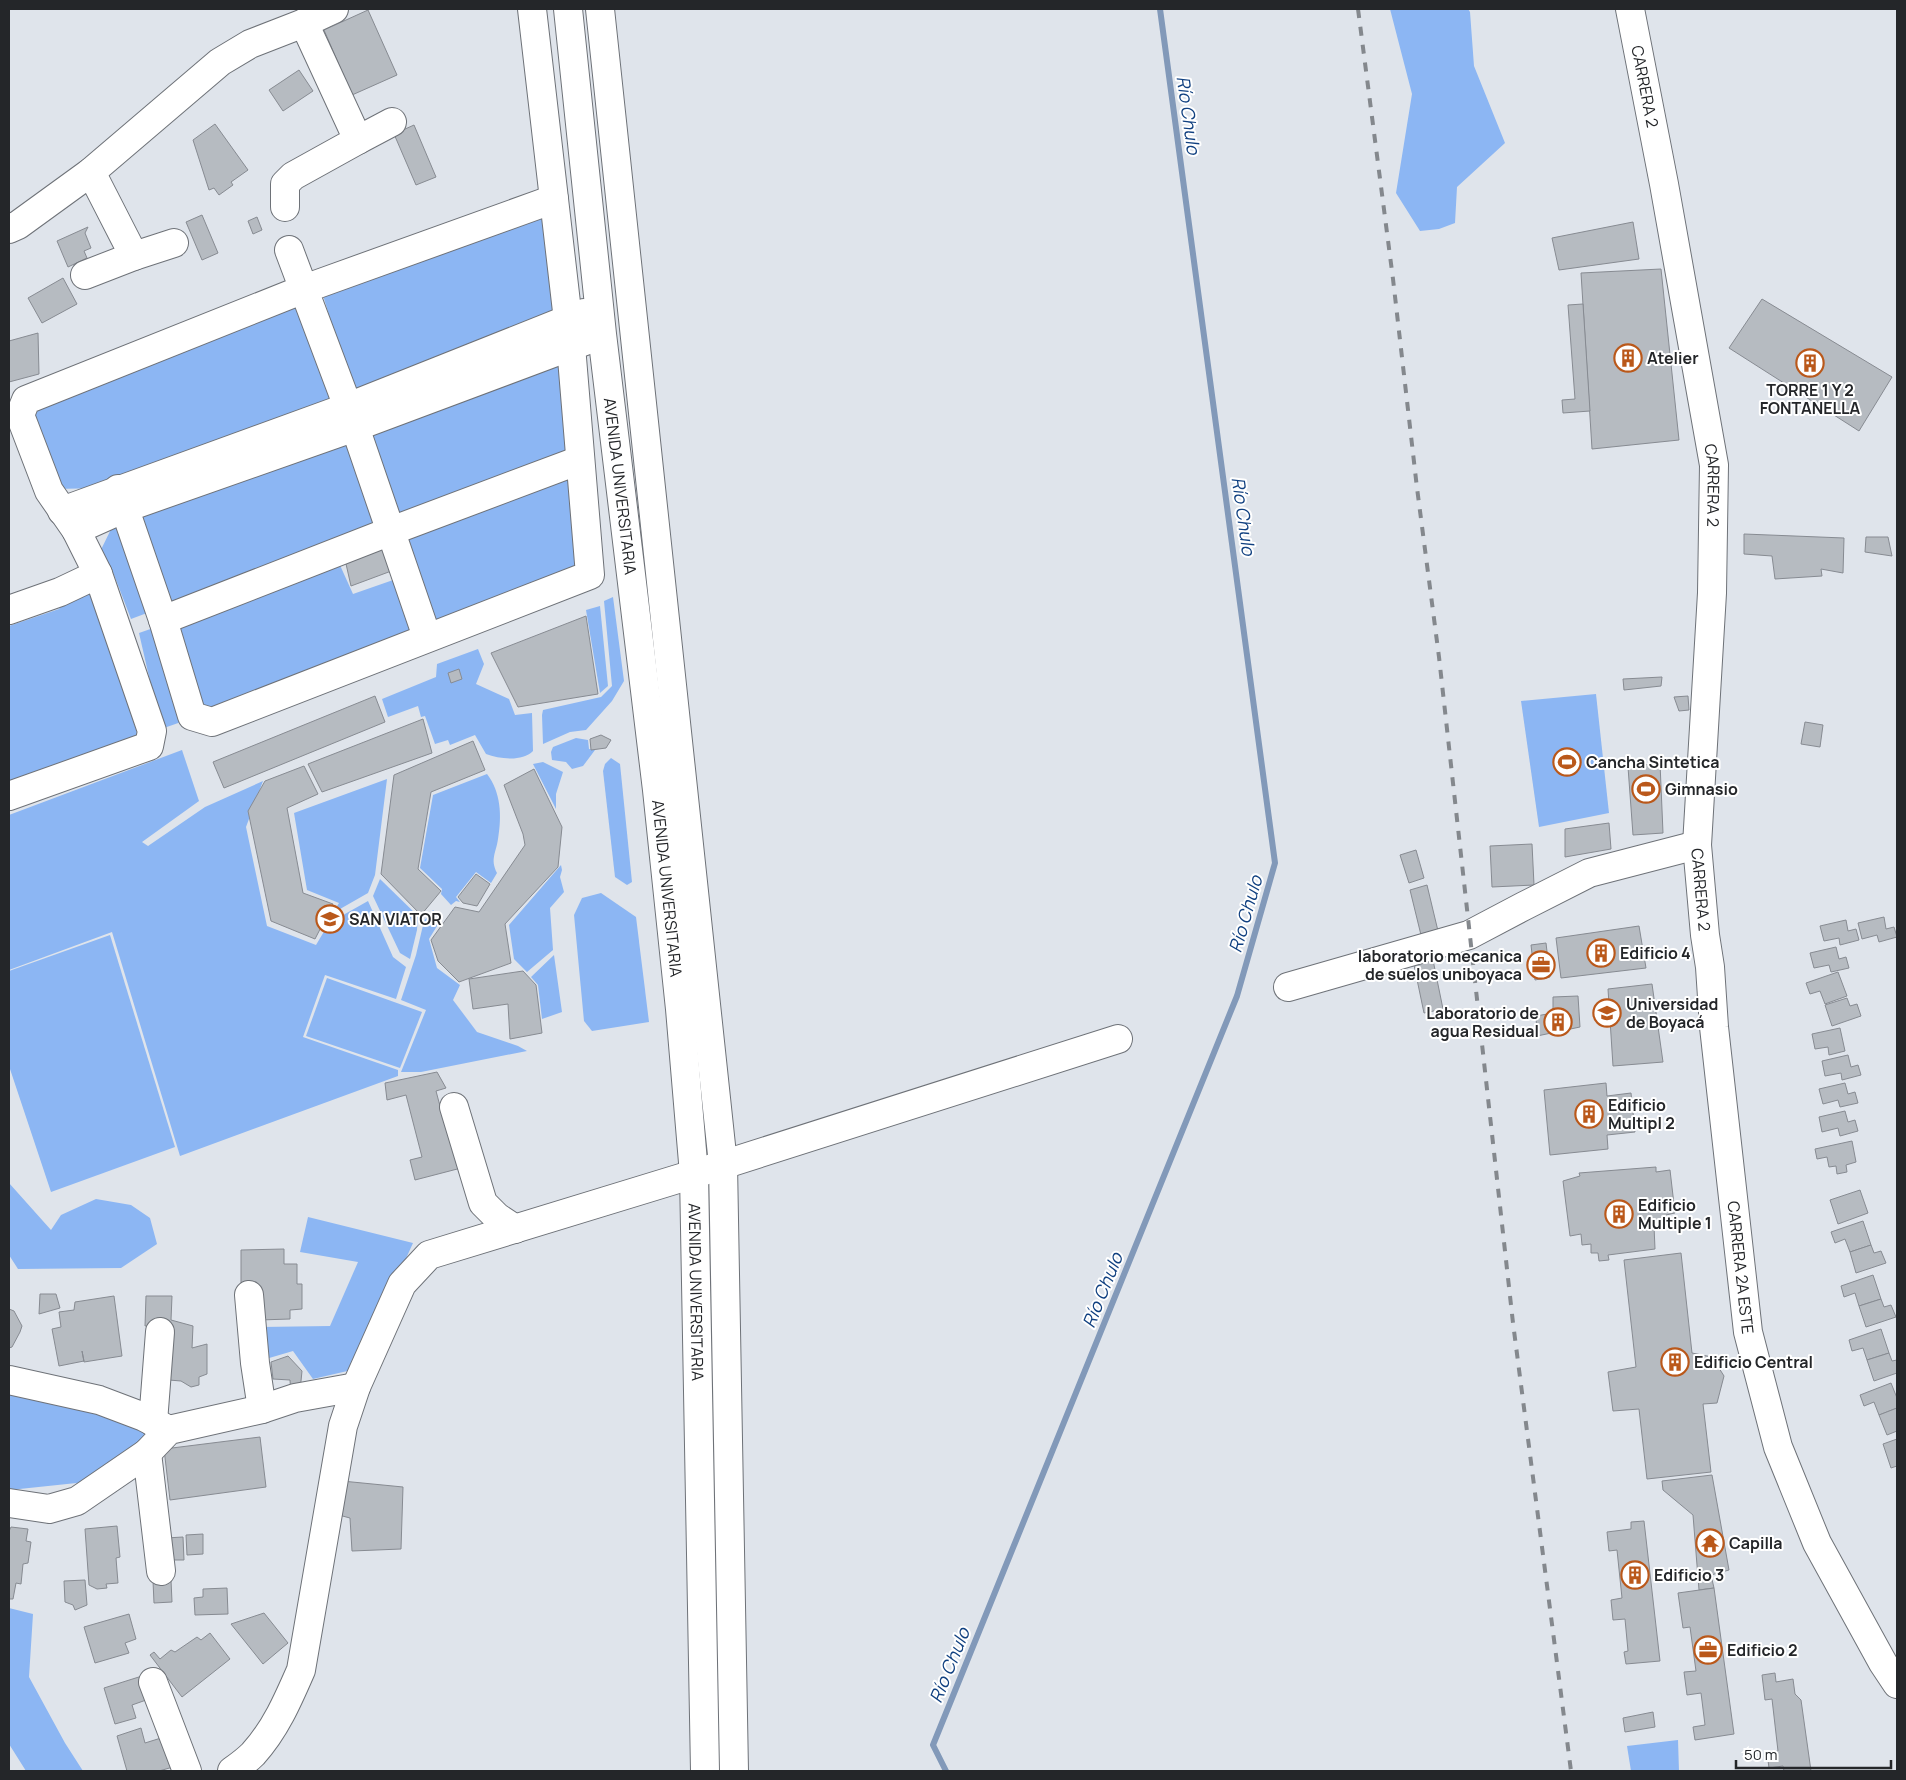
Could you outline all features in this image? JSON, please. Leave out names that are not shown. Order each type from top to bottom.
[{"type":"street","points":[[9,229],[18,225],[91,172],[220,62],[250,44],[334,9]]},
{"type":"street","points":[[122,498],[163,620],[192,716],[212,722],[590,575],[571,346],[532,9]]},
{"type":"street","name":"AVENIDA UNIVERSITARIA","points":[[568,9],[602,334],[657,790],[680,1009],[694,1174],[705,1771]]},
{"type":"street","name":"AVENIDA UNIVERSITARIA","points":[[600,9],[723,1164],[734,1771]]},
{"type":"street","name":"CARRERA 2","points":[[1630,9],[1664,184],[1714,464],[1712,593],[1697,844],[1705,935],[1710,968]]},
{"type":"street","points":[[304,23],[358,140]]},
{"type":"street","points":[[285,208],[285,184],[293,176],[392,122]]},
{"type":"street","points":[[91,172],[134,256]]},
{"type":"street","points":[[9,796],[149,746],[152,731],[98,574],[69,520],[49,491],[20,415],[26,400],[304,290],[554,199]]},
{"type":"street","points":[[85,275],[174,242]]},
{"type":"street","points":[[289,250],[352,417],[427,637]]},
{"type":"street","points":[[352,417],[568,319],[600,307]]},
{"type":"street","points":[[69,520],[122,498],[352,417],[571,346],[602,334]]},
{"type":"street","points":[[163,620],[390,531],[580,460]]},
{"type":"street","points":[[9,610],[60,592],[98,574]]},
{"type":"street","points":[[1288,987],[1469,935],[1590,873],[1697,844]]},
{"type":"street","name":"CARRERA 2A ESTE","points":[[1710,968],[1714,1027],[1748,1332],[1778,1447],[1817,1543],[1883,1663],[1897,1684]]},
{"type":"street","points":[[232,1771],[252,1755],[270,1732],[290,1696],[301,1670],[343,1426],[356,1387],[402,1284],[429,1255],[694,1174],[1118,1039]]},
{"type":"street","points":[[454,1106],[483,1203],[497,1217],[515,1229]]},
{"type":"street","points":[[249,1295],[255,1363],[262,1409]]},
{"type":"street","points":[[9,1503],[49,1508],[77,1501],[147,1453],[161,1426],[160,1332]]},
{"type":"street","points":[[9,1380],[99,1400],[161,1426],[262,1409],[294,1398],[356,1387]]},
{"type":"street","points":[[147,1453],[161,1571]]},
{"type":"street","points":[[153,1682],[187,1771]]},
{"type":"shaded area","points":[[1390,9],[1468,9],[1470,12],[1474,66],[1505,143],[1457,187],[1455,223],[1439,229],[1420,231],[1396,193],[1412,94]]},
{"type":"shaded area","points":[[547,215],[563,346],[362,424],[322,292]]},
{"type":"shaded area","points":[[307,299],[336,403],[107,488],[52,489],[25,403]]},
{"type":"shaded area","points":[[565,363],[572,454],[394,520],[364,432]]},
{"type":"shaded area","points":[[351,439],[381,525],[131,619],[111,567],[94,564],[115,521]]},
{"type":"shaded area","points":[[573,472],[580,568],[432,627],[403,534]]},
{"type":"shaded area","points":[[339,563],[353,594],[396,579],[418,640],[161,729],[139,633]]},
{"type":"shaded area","points":[[76,589],[97,591],[138,737],[9,782],[9,626],[59,609]]},
{"type":"shaded area","points":[[613,597],[624,681],[612,701],[586,730],[570,732],[543,744],[543,710],[601,697],[612,686],[604,601]]},
{"type":"shaded area","points":[[600,606],[608,686],[600,693],[586,610]]},
{"type":"shaded area","points":[[478,649],[484,664],[476,684],[509,699],[515,715],[532,713],[533,751],[523,757],[511,759],[486,754],[475,735],[450,745],[448,740],[435,744],[425,716],[421,717],[418,706],[388,717],[382,699],[436,677],[437,664]]},
{"type":"shaded area","name":"Cancha Sintetica","points":[[1596,694],[1609,813],[1539,827],[1521,701]]},
{"type":"shaded area","points":[[576,738],[588,740],[589,749],[595,750],[583,766],[572,769],[566,762],[552,760],[551,752],[553,747]]},
{"type":"shaded area","points":[[182,750],[199,801],[142,842],[148,846],[205,807],[263,781],[246,827],[267,926],[316,945],[329,923],[368,901],[393,957],[406,967],[396,999],[325,975],[303,1037],[398,1070],[398,1076],[180,1156],[112,932],[9,970],[9,815]]},
{"type":"shaded area","points":[[611,758],[620,764],[632,882],[627,885],[615,877],[603,771],[605,764]]},
{"type":"shaded area","points":[[543,762],[563,772],[556,794],[556,809],[533,764]]},
{"type":"shaded area","points":[[487,774],[498,796],[500,813],[494,856],[497,873],[491,883],[476,872],[456,897],[460,902],[456,901],[451,905],[441,894],[442,889],[420,868],[433,795]]},
{"type":"shaded area","points":[[387,779],[375,875],[368,893],[333,913],[339,903],[307,890],[294,813]]},
{"type":"shaded area","points":[[561,865],[560,877],[564,892],[550,908],[553,950],[527,972],[514,959],[509,925]]},
{"type":"shaded area","points":[[380,879],[418,916],[417,930],[410,959],[400,953],[373,896]]},
{"type":"shaded area","points":[[601,893],[636,917],[649,1022],[592,1031],[584,1021],[574,915],[582,898]]},
{"type":"shaded area","points":[[433,910],[442,918],[429,939],[437,968],[460,985],[453,1000],[477,1032],[527,1051],[421,1072],[401,1072],[426,1010],[401,1000],[416,955],[424,921]]},
{"type":"shaded area","points":[[110,935],[175,1147],[51,1192],[9,1066],[9,971]]},
{"type":"shaded area","points":[[554,955],[562,1012],[542,1019],[538,985],[531,977]]},
{"type":"shaded area","points":[[327,978],[422,1012],[400,1068],[306,1036]]},
{"type":"shaded area","points":[[9,1183],[51,1230],[61,1215],[96,1199],[131,1205],[150,1218],[157,1244],[121,1268],[18,1269],[9,1255]]},
{"type":"shaded area","points":[[308,1217],[413,1243],[356,1369],[313,1379],[293,1351],[259,1361],[261,1327],[330,1326],[358,1262],[300,1252]]},
{"type":"shaded area","points":[[10,1390],[93,1405],[148,1433],[129,1453],[86,1482],[10,1490]]},
{"type":"shaded area","points":[[9,1608],[33,1614],[29,1677],[65,1743],[83,1771],[26,1771],[9,1744]]},
{"type":"shaded area","points":[[1678,1740],[1679,1771],[1631,1771],[1627,1746]]},
{"type":"building","points":[[368,10],[397,75],[352,95],[324,30]]},
{"type":"building","points":[[299,70],[313,91],[283,111],[269,90]]},
{"type":"building","points":[[215,124],[248,170],[231,182],[233,185],[219,195],[214,188],[209,190],[193,140]]},
{"type":"building","points":[[414,125],[436,177],[416,185],[394,134]]},
{"type":"building","points":[[202,215],[218,253],[202,260],[186,222]]},
{"type":"building","points":[[257,217],[262,230],[253,234],[248,221]]},
{"type":"building","points":[[1633,222],[1639,259],[1559,270],[1552,238]]},
{"type":"building","points":[[88,227],[85,233],[91,248],[84,251],[87,258],[68,267],[57,241]]},
{"type":"building","name":"Atelier","points":[[1661,269],[1679,440],[1592,449],[1581,273]]},
{"type":"building","points":[[63,278],[77,304],[42,323],[28,298]]},
{"type":"building","name":"TORRE 1 Y 2 FONTANELLA","points":[[1762,299],[1892,377],[1859,431],[1729,348]]},
{"type":"building","points":[[1583,304],[1590,411],[1563,413],[1562,400],[1575,399],[1568,305]]},
{"type":"building","points":[[38,333],[39,374],[9,382],[9,341]]},
{"type":"building","points":[[1744,534],[1844,538],[1843,573],[1821,569],[1822,576],[1775,579],[1772,556],[1744,554]]},
{"type":"building","points":[[1866,537],[1888,537],[1892,556],[1865,552]]},
{"type":"building","points":[[384,539],[394,570],[351,586],[344,555]]},
{"type":"building","points":[[586,616],[598,694],[518,707],[491,653]]},
{"type":"building","points":[[459,669],[462,679],[451,683],[448,673]]},
{"type":"building","points":[[1662,677],[1661,686],[1624,690],[1623,679]]},
{"type":"building","points":[[375,696],[385,722],[224,788],[213,762]]},
{"type":"building","points":[[1688,696],[1689,710],[1679,711],[1674,697]]},
{"type":"building","points":[[423,719],[432,753],[322,792],[308,764]]},
{"type":"building","points":[[1805,722],[1823,725],[1820,747],[1801,744]]},
{"type":"building","points":[[601,735],[611,740],[606,748],[591,750],[590,739]]},
{"type":"building","points":[[473,741],[485,770],[431,792],[418,869],[441,891],[421,915],[381,874],[394,775]]},
{"type":"building","name":"Gimnasio","points":[[1660,763],[1663,833],[1633,835],[1628,767]]},
{"type":"building","points":[[304,766],[318,794],[287,808],[303,893],[333,904],[315,939],[271,921],[248,811],[265,781]]},
{"type":"building","points":[[534,769],[562,827],[558,867],[505,924],[511,963],[459,982],[438,961],[431,940],[455,907],[479,912],[525,845],[523,834],[504,785]]},
{"type":"building","points":[[1609,823],[1611,849],[1565,857],[1565,829]]},
{"type":"building","points":[[1532,844],[1534,885],[1492,887],[1490,846]]},
{"type":"building","points":[[1416,850],[1424,878],[1409,883],[1400,855]]},
{"type":"building","points":[[476,874],[490,884],[477,906],[463,903],[458,897]]},
{"type":"building","points":[[1427,885],[1438,931],[1421,935],[1410,890]]},
{"type":"building","points":[[1884,917],[1886,929],[1894,927],[1897,937],[1879,942],[1877,935],[1862,939],[1858,923]]},
{"type":"building","points":[[1846,920],[1848,931],[1856,929],[1859,940],[1840,945],[1839,938],[1824,941],[1820,926]]},
{"type":"building","name":"Edificio 4","points":[[1639,926],[1646,968],[1561,978],[1556,938]]},
{"type":"building","name":"laboratorio mecanica de suelos uniboyaca","points":[[1546,943],[1550,977],[1535,980],[1531,945]]},
{"type":"building","points":[[1836,947],[1839,959],[1846,957],[1849,968],[1831,972],[1829,965],[1814,968],[1810,953]]},
{"type":"building","points":[[1433,960],[1443,1009],[1424,1013],[1414,965]]},
{"type":"building","points":[[523,971],[536,985],[542,1033],[510,1039],[508,1004],[473,1009],[469,979]]},
{"type":"building","points":[[1838,972],[1847,996],[1825,1004],[1820,991],[1810,994],[1806,983]]},
{"type":"building","points":[[1652,984],[1663,1062],[1613,1066],[1608,989]]},
{"type":"building","name":"Laboratorio de agua Residual","points":[[1578,996],[1580,1027],[1537,1036],[1536,1016],[1553,1013],[1553,997]]},
{"type":"building","points":[[1847,998],[1850,1006],[1857,1004],[1861,1016],[1832,1026],[1825,1005]]},
{"type":"building","points":[[1840,1028],[1845,1051],[1829,1055],[1828,1047],[1815,1049],[1812,1034]]},
{"type":"building","points":[[1848,1055],[1851,1067],[1858,1065],[1861,1075],[1842,1080],[1841,1073],[1825,1076],[1822,1061]]},
{"type":"building","points":[[437,1072],[446,1088],[436,1091],[444,1121],[453,1119],[465,1167],[415,1180],[410,1160],[422,1157],[406,1095],[387,1100],[385,1083]]},
{"type":"building","name":"Edificio Multipl 2","points":[[1606,1083],[1607,1096],[1631,1093],[1635,1132],[1607,1135],[1608,1149],[1550,1155],[1544,1090]]},
{"type":"building","points":[[1845,1083],[1848,1094],[1855,1092],[1858,1103],[1840,1107],[1838,1100],[1823,1104],[1819,1089]]},
{"type":"building","points":[[1845,1111],[1848,1122],[1855,1120],[1858,1131],[1840,1136],[1838,1128],[1822,1132],[1819,1117]]},
{"type":"building","points":[[1852,1141],[1856,1162],[1846,1165],[1847,1172],[1837,1174],[1836,1166],[1829,1167],[1827,1157],[1817,1159],[1815,1149]]},
{"type":"building","name":"Edificio Multiple 1","points":[[1656,1167],[1656,1172],[1670,1170],[1675,1213],[1666,1215],[1667,1222],[1654,1226],[1655,1249],[1608,1255],[1609,1260],[1599,1261],[1598,1253],[1591,1253],[1591,1244],[1582,1245],[1581,1234],[1570,1236],[1563,1181],[1580,1176],[1579,1173]]},
{"type":"building","points":[[1860,1190],[1868,1213],[1838,1224],[1830,1200]]},
{"type":"building","points":[[1863,1221],[1871,1245],[1850,1252],[1845,1239],[1835,1243],[1831,1232]]},
{"type":"building","points":[[1871,1245],[1874,1253],[1881,1251],[1886,1263],[1856,1273],[1850,1252]]},
{"type":"building","points":[[284,1249],[284,1264],[297,1264],[297,1284],[302,1284],[302,1309],[290,1310],[290,1319],[259,1320],[241,1287],[241,1250]]},
{"type":"building","name":"Edificio Central","points":[[1681,1253],[1692,1353],[1712,1357],[1724,1376],[1717,1403],[1703,1404],[1711,1472],[1647,1479],[1639,1409],[1613,1411],[1608,1372],[1636,1367],[1624,1260]]},
{"type":"building","points":[[1873,1275],[1881,1299],[1859,1306],[1855,1293],[1844,1297],[1841,1286]]},
{"type":"building","points":[[40,1294],[56,1294],[60,1308],[39,1314]]},
{"type":"building","points":[[114,1296],[122,1356],[59,1366],[52,1329],[61,1327],[59,1312],[74,1310],[75,1302]]},
{"type":"building","points":[[146,1296],[172,1296],[171,1320],[193,1326],[192,1348],[207,1344],[207,1374],[199,1377],[199,1385],[191,1387],[181,1381],[169,1380],[169,1326],[145,1326]]},
{"type":"building","points":[[1881,1299],[1884,1307],[1891,1305],[1896,1317],[1866,1327],[1859,1306]]},
{"type":"building","points":[[9,1309],[14,1311],[22,1326],[12,1347],[9,1348]]},
{"type":"building","points":[[1881,1329],[1889,1353],[1867,1360],[1863,1348],[1852,1351],[1849,1340]]},
{"type":"building","points":[[1889,1353],[1892,1361],[1897,1360],[1897,1373],[1874,1381],[1867,1360]]},
{"type":"building","points":[[288,1356],[302,1371],[300,1391],[291,1395],[290,1380],[273,1379],[271,1362]]},
{"type":"building","points":[[1891,1383],[1897,1398],[1897,1408],[1879,1415],[1874,1402],[1864,1406],[1860,1395]]},
{"type":"building","points":[[1897,1408],[1897,1431],[1887,1435],[1879,1415]]},
{"type":"building","points":[[260,1437],[266,1487],[170,1500],[164,1449]]},
{"type":"building","points":[[1897,1439],[1897,1466],[1891,1468],[1883,1444]]},
{"type":"building","name":"Capilla","points":[[1712,1475],[1729,1570],[1711,1575],[1714,1588],[1699,1590],[1693,1515],[1663,1490],[1662,1481]]},
{"type":"building","points":[[342,1481],[403,1487],[401,1549],[352,1551],[350,1518],[335,1514]]},
{"type":"building","name":"Edificio 3","points":[[1644,1521],[1660,1661],[1626,1664],[1624,1652],[1628,1651],[1625,1619],[1613,1620],[1611,1600],[1622,1598],[1617,1550],[1609,1551],[1607,1532],[1631,1529],[1631,1522]]},
{"type":"building","points":[[117,1526],[120,1557],[116,1558],[118,1583],[106,1584],[107,1588],[97,1589],[89,1585],[85,1529]]},
{"type":"building","points":[[11,1527],[28,1529],[26,1541],[31,1542],[28,1563],[23,1564],[21,1584],[16,1583],[13,1599],[9,1599],[9,1531]]},
{"type":"building","points":[[203,1534],[203,1554],[187,1555],[186,1535]]},
{"type":"building","points":[[183,1537],[184,1560],[167,1560],[166,1538]]},
{"type":"building","points":[[85,1580],[87,1605],[75,1610],[73,1605],[65,1602],[64,1581]]},
{"type":"building","points":[[171,1580],[172,1602],[154,1603],[153,1581]]},
{"type":"building","points":[[227,1588],[228,1614],[195,1615],[194,1598],[203,1597],[203,1589]]},
{"type":"building","name":"Edificio 2","points":[[1714,1588],[1734,1734],[1695,1740],[1693,1727],[1705,1725],[1701,1693],[1687,1695],[1684,1672],[1696,1671],[1690,1627],[1683,1628],[1678,1593]]},
{"type":"building","points":[[264,1613],[288,1643],[263,1664],[231,1624]]},
{"type":"building","points":[[129,1614],[136,1639],[125,1643],[129,1653],[95,1663],[84,1627]]},
{"type":"building","points":[[210,1633],[230,1659],[182,1697],[150,1655],[154,1652],[160,1659],[171,1650],[175,1652],[197,1637],[201,1640]]},
{"type":"building","points":[[1775,1673],[1776,1682],[1793,1679],[1795,1694],[1801,1700],[1811,1771],[1784,1771],[1783,1766],[1769,1768],[1767,1753],[1778,1751],[1772,1699],[1765,1700],[1762,1675]]},
{"type":"building","points":[[142,1676],[149,1699],[132,1705],[136,1718],[115,1724],[104,1688]]},
{"type":"building","points":[[1653,1712],[1655,1727],[1625,1732],[1623,1718]]},
{"type":"building","points":[[141,1728],[145,1743],[161,1738],[173,1767],[159,1771],[127,1771],[117,1736]]},
{"type":"waterway","name":"Río Chulo","points":[[946,1771],[933,1745],[1237,996],[1275,863],[1160,9]]},
{"type":"railway","points":[[1358,9],[1439,657],[1513,1323],[1571,1771]]},
{"type":"place","name":"Atelier","points":[[1628,358]]},
{"type":"place","name":"TORRE 1 Y 2 FONTANELLA","points":[[1810,363]]},
{"type":"place","name":"Cancha Sintetica","points":[[1567,762]]},
{"type":"place","name":"Gimnasio","points":[[1646,789]]},
{"type":"place","name":"SAN VIATOR","points":[[330,919]]},
{"type":"place","name":"Edificio 4","points":[[1601,953]]},
{"type":"place","name":"laboratorio mecanica de suelos uniboyaca","points":[[1541,965]]},
{"type":"place","name":"Universidad de Boyacá","points":[[1607,1013]]},
{"type":"place","name":"Laboratorio de agua Residual","points":[[1558,1022]]},
{"type":"place","name":"Edificio Multipl 2","points":[[1589,1114]]},
{"type":"place","name":"Edificio Multiple 1","points":[[1619,1214]]},
{"type":"place","name":"Edificio Central","points":[[1675,1362]]},
{"type":"place","name":"Capilla","points":[[1710,1543]]},
{"type":"place","name":"Edificio 3","points":[[1635,1575]]},
{"type":"place","name":"Edificio 2","points":[[1708,1650]]}]
